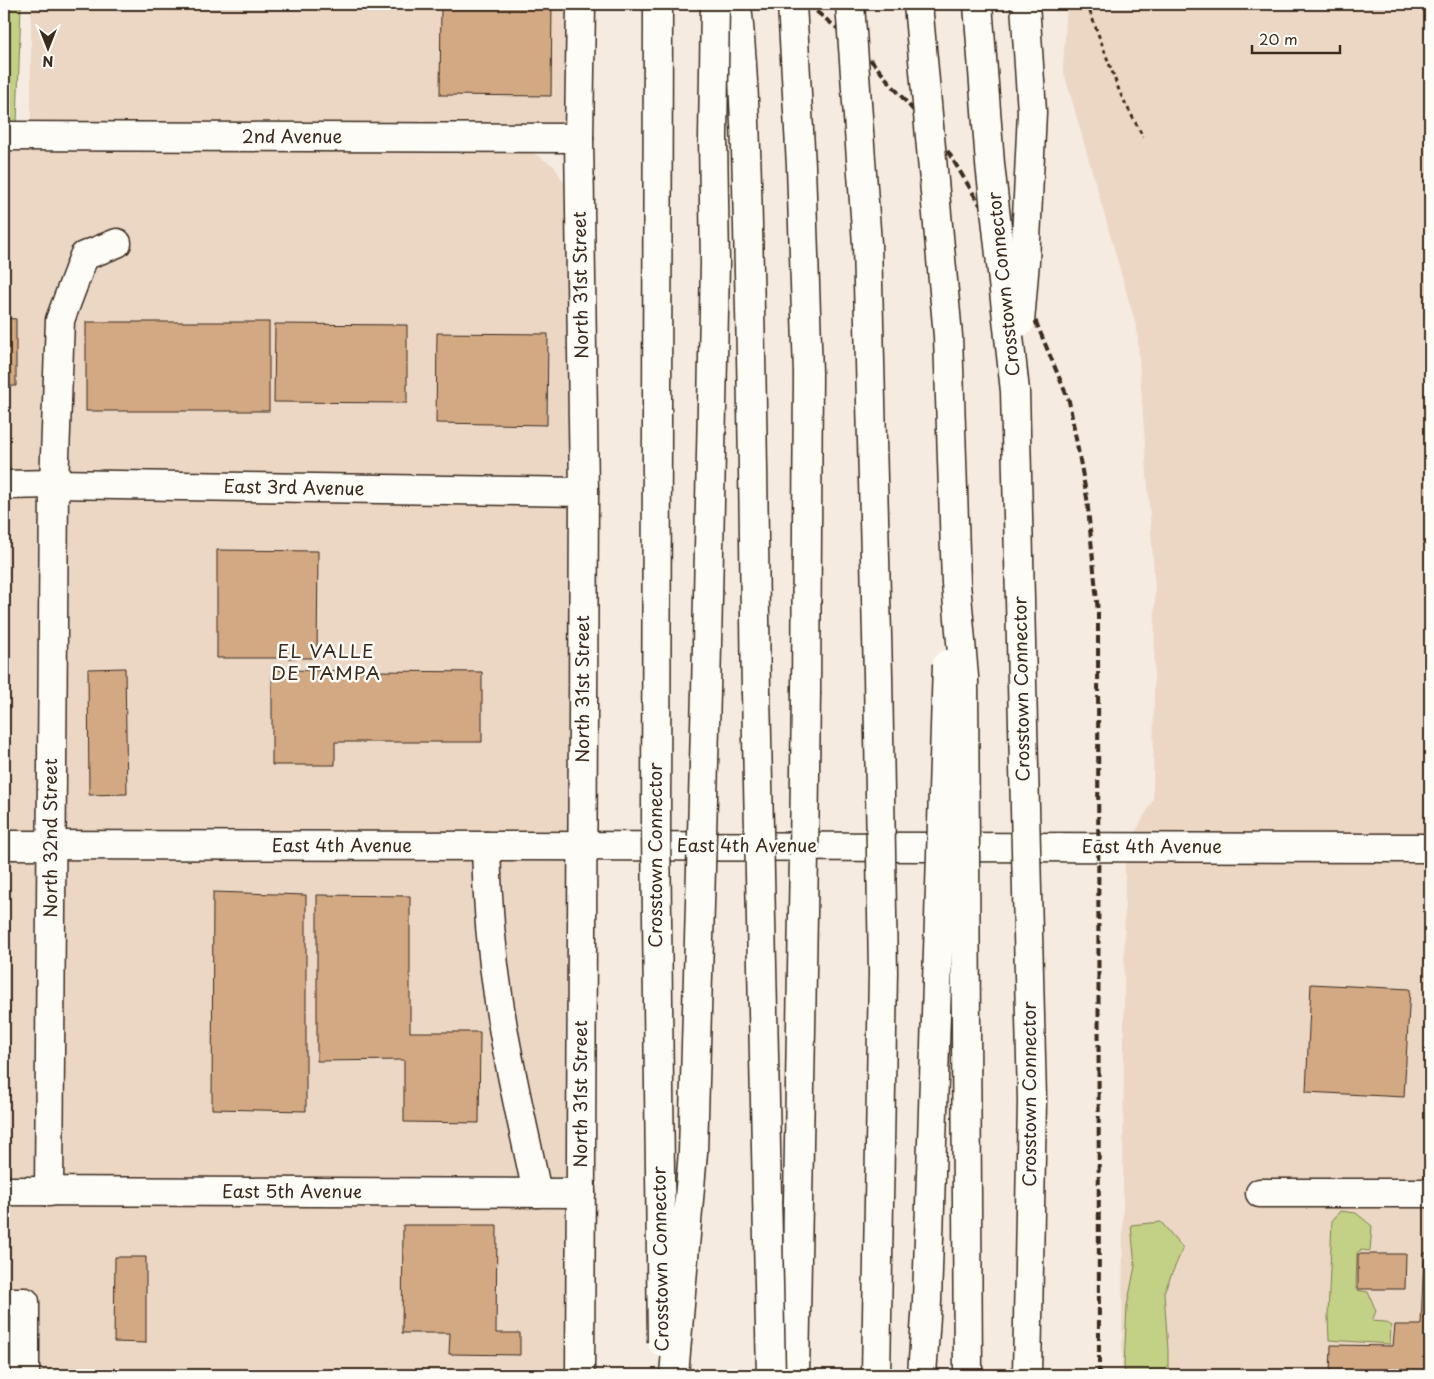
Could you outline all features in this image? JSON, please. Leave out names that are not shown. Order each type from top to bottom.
[{"type":"main road","name":"North 31st Street","points":[[580,1375],[584,492],[579,138],[581,4]]},
{"type":"main road","name":"Crosstown Connector","points":[[658,4],[656,832],[662,1375]]},
{"type":"main road","points":[[674,1375],[694,1152],[715,272],[713,138],[715,4]]},
{"type":"main road","points":[[736,4],[746,146],[754,429],[756,712],[771,1375]]},
{"type":"main road","points":[[792,4],[801,166],[808,373],[804,854],[795,1375]]},
{"type":"main road","points":[[850,4],[867,244],[879,695],[883,972],[876,1375]]},
{"type":"main road","points":[[918,4],[948,336],[956,583],[964,677],[968,1375]]},
{"type":"main road","name":"Crosstown Connector","points":[[978,4],[990,164],[1016,391],[1032,1100],[1027,1375]]},
{"type":"main road","points":[[1016,391],[1025,261],[1032,112],[1025,4]]},
{"type":"main road","name":"2nd Avenue","points":[[4,136],[579,138]]},
{"type":"main road","name":"North 32nd Street","points":[[49,1192],[54,484],[60,320],[84,256],[117,243]]},
{"type":"main road","name":"East 3rd Avenue","points":[[4,485],[54,484],[584,492]]},
{"type":"main road","points":[[922,1375],[927,1301],[946,676],[956,583]]},
{"type":"main road","name":"East 4th Avenue","points":[[4,845],[1430,848]]},
{"type":"main road","points":[[486,846],[487,900],[498,1001],[511,1073],[537,1192]]},
{"type":"main road","name":"East 5th Avenue","points":[[4,1191],[581,1192]]},
{"type":"main road","points":[[1260,1192],[1430,1193]]},
{"type":"main road","points":[[4,1302],[26,1302],[25,1375]]},
{"type":"path","points":[[1087,4],[1120,93],[1143,137]]},
{"type":"shaded area","points":[[31,4],[578,4],[576,130],[31,126]]},
{"type":"shaded area","points":[[1067,4],[1430,4],[1430,1375],[1122,1375],[1125,851],[1153,800],[1155,588],[1137,329],[1063,69]]},
{"type":"shaded area","points":[[4,147],[530,151],[554,166],[566,186],[581,971],[576,1375],[4,1375]]},
{"type":"green space","points":[[4,4],[21,4],[17,124],[4,124]]},
{"type":"green space","points":[[1340,1211],[1356,1213],[1372,1226],[1370,1251],[1361,1250],[1357,1253],[1356,1290],[1368,1292],[1376,1311],[1372,1321],[1385,1322],[1391,1326],[1390,1344],[1329,1340],[1328,1316],[1332,1221]]},
{"type":"green space","points":[[1161,1222],[1183,1248],[1164,1292],[1168,1375],[1125,1375],[1127,1306],[1135,1266],[1131,1225]]},
{"type":"building","points":[[441,4],[552,4],[551,96],[440,95]]},
{"type":"building","points":[[4,318],[16,319],[16,386],[4,386]]},
{"type":"building","points":[[86,322],[269,322],[269,411],[86,411]]},
{"type":"building","points":[[275,324],[407,325],[407,403],[274,402]]},
{"type":"building","points":[[437,333],[548,334],[547,425],[436,423]]},
{"type":"building","points":[[217,550],[318,551],[317,658],[217,658]]},
{"type":"building","points":[[125,668],[127,794],[89,795],[88,669]]},
{"type":"building","points":[[272,670],[482,672],[482,742],[335,742],[335,765],[272,765]]},
{"type":"building","points":[[213,892],[306,895],[306,1111],[212,1109]]},
{"type":"building","points":[[317,895],[410,896],[410,1032],[480,1032],[479,1123],[404,1122],[404,1060],[317,1061]]},
{"type":"building","points":[[1311,984],[1410,989],[1404,1097],[1306,1092]]},
{"type":"building","points":[[403,1225],[497,1225],[496,1333],[520,1333],[520,1355],[449,1354],[450,1333],[402,1333]]},
{"type":"building","points":[[1424,1253],[1430,1253],[1430,1375],[1330,1375],[1331,1345],[1393,1346],[1395,1325],[1421,1325]]},
{"type":"building","points":[[1358,1254],[1406,1254],[1405,1289],[1358,1289]]},
{"type":"building","points":[[115,1257],[146,1257],[146,1343],[114,1342]]},
{"type":"railway","points":[[807,4],[857,44],[947,150],[1002,241],[1069,401],[1087,498],[1098,612],[1099,1375]]},
{"type":"district","name":"EL VALLE DE TAMPA","points":[[326,662]]}]
